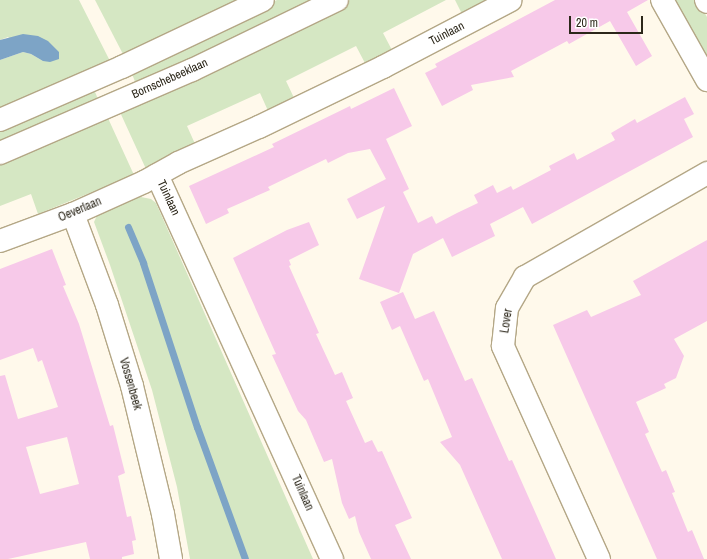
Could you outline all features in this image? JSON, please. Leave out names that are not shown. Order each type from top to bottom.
[{"type":"street","points":[[0,120],[122,67],[262,0]]},
{"type":"street","name":"Bornschebeeklaan","points":[[0,152],[192,70],[337,0]]},
{"type":"street","name":"Tuinlaan","points":[[332,559],[157,175],[178,163],[259,127],[383,67],[512,0]]},
{"type":"street","points":[[662,0],[707,80]]},
{"type":"street","name":"Lover","points":[[599,559],[503,346],[506,308],[526,277],[707,173]]},
{"type":"street","name":"Oeverlaan","points":[[0,241],[74,214],[157,175]]},
{"type":"street","name":"Vossenbeek","points":[[74,214],[107,305],[132,386],[163,514],[171,559]]},
{"type":"green space","points":[[0,0],[79,0],[110,61],[0,111],[0,60],[23,52],[31,54],[43,61],[8,37],[0,40]]},
{"type":"green space","points":[[95,0],[251,0],[125,58]]},
{"type":"green space","points":[[277,0],[329,0],[138,89],[130,69]]},
{"type":"green space","points":[[350,0],[446,0],[383,33],[393,52],[366,65],[356,46],[286,81],[295,100],[269,113],[260,93],[187,126],[196,146],[146,169],[119,110],[258,47]]},
{"type":"green space","points":[[455,0],[488,0],[463,16]]},
{"type":"green space","points":[[669,0],[697,0],[707,17],[707,66]]},
{"type":"green space","points":[[92,85],[101,106],[0,149],[0,124]]},
{"type":"green space","points":[[107,116],[134,175],[38,214],[31,194],[0,206],[0,160]]},
{"type":"green space","points":[[131,195],[151,199],[156,203],[313,559],[190,559],[177,487],[152,390],[94,222],[100,209]]},
{"type":"water","points":[[23,34],[38,36],[48,41],[59,52],[59,59],[50,62],[43,61],[31,54],[23,52],[0,60],[0,40]]},
{"type":"building","points":[[555,0],[648,0],[627,12],[652,56],[636,66],[610,21],[569,44],[567,41],[511,71],[514,77],[471,85],[473,90],[442,106],[425,73],[437,67],[435,64]]},
{"type":"building","points":[[394,88],[412,126],[386,139],[409,189],[403,192],[418,223],[432,216],[436,224],[478,203],[474,195],[493,185],[497,193],[511,186],[513,190],[551,170],[549,166],[574,153],[577,160],[615,140],[611,133],[635,119],[637,123],[685,97],[694,114],[684,119],[693,137],[532,224],[523,207],[490,224],[495,236],[452,257],[443,238],[413,254],[399,293],[359,279],[385,206],[357,219],[347,199],[386,179],[370,149],[348,153],[328,163],[326,159],[268,187],[270,190],[227,209],[229,213],[206,224],[189,186],[274,147],[272,144],[350,106],[351,109]]},
{"type":"building","points":[[309,222],[319,245],[289,260],[291,265],[289,266],[319,333],[316,334],[335,375],[342,372],[353,398],[346,401],[365,443],[372,440],[378,452],[382,451],[412,518],[395,525],[411,559],[371,559],[359,532],[355,516],[349,519],[342,503],[332,459],[324,462],[306,420],[298,411],[272,355],[276,354],[233,258],[287,230]]},
{"type":"building","points":[[707,240],[707,321],[674,339],[684,356],[676,378],[664,384],[666,388],[636,402],[649,432],[645,434],[662,472],[666,470],[675,492],[672,493],[688,532],[692,530],[704,559],[657,559],[553,325],[587,310],[591,317],[641,295],[633,281]]},
{"type":"building","points":[[52,249],[66,285],[63,286],[79,324],[110,426],[113,425],[125,473],[118,476],[127,517],[131,516],[136,540],[132,541],[134,554],[122,557],[122,559],[90,559],[86,542],[8,559],[0,559],[0,376],[5,375],[18,419],[58,407],[42,360],[38,362],[33,348],[0,360],[0,269]],"holes":[[[67,437],[79,484],[40,494],[26,447]]]},
{"type":"building","points":[[403,292],[415,319],[434,311],[465,381],[472,378],[509,461],[512,460],[556,559],[502,559],[460,465],[440,442],[452,437],[428,379],[424,381],[400,326],[392,330],[380,302]]},
{"type":"waterway","points":[[128,227],[143,263],[197,427],[245,559]]}]
